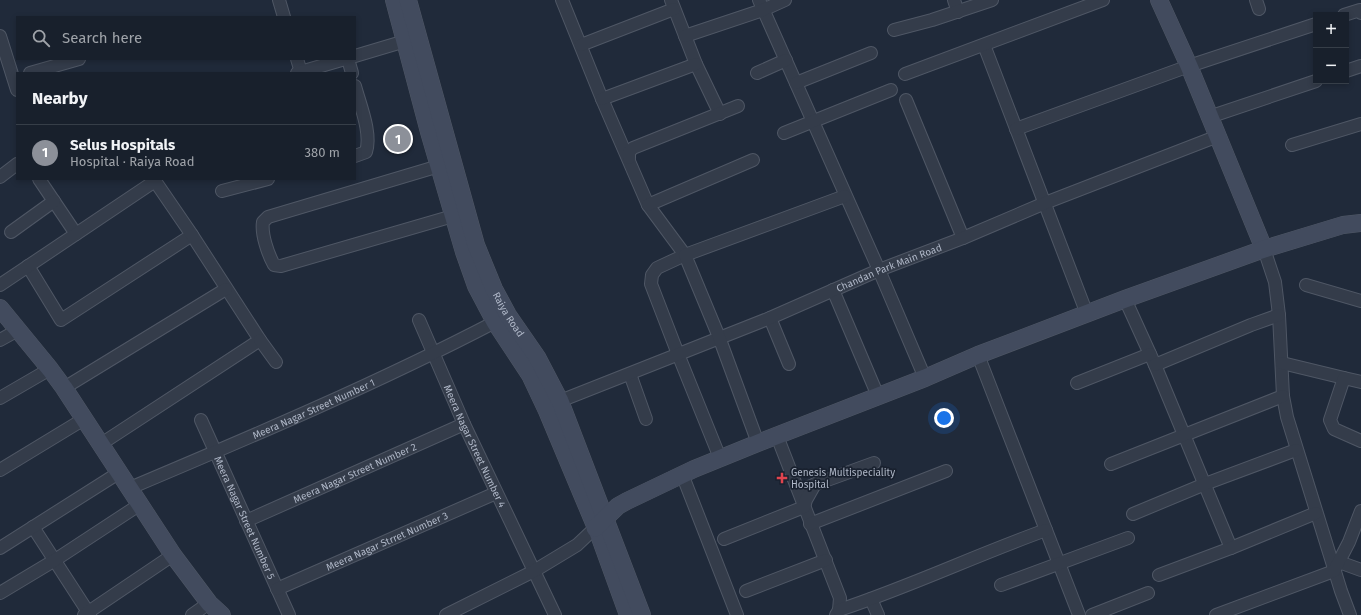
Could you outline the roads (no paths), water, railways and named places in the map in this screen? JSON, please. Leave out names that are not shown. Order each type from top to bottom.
[{"type":"street","points":[[279,0],[282,16]]},
{"type":"street","name":"Raiya Road","points":[[394,0],[412,39],[476,245],[492,283],[502,319],[600,522],[642,615]]},
{"type":"street","name":"Raiya Road","points":[[408,0],[412,39],[439,166],[464,252],[476,286],[502,319],[537,357],[560,401],[600,522],[628,615]]},
{"type":"street","points":[[562,0],[602,99],[629,158],[648,205],[685,255],[719,337],[751,424],[769,439],[797,491],[840,598],[838,612],[1006,544],[1046,530]]},
{"type":"street","points":[[685,36],[761,5],[785,0]]},
{"type":"street","points":[[954,0],[958,12]]},
{"type":"street","points":[[894,30],[958,12],[992,0]]},
{"type":"street","points":[[905,74],[1104,0]]},
{"type":"street","points":[[1159,0],[1189,66],[1218,136],[1264,249],[1275,282],[1279,315],[1283,396],[1287,417],[1316,513],[1337,567],[1350,615]]},
{"type":"street","points":[[581,45],[672,4],[696,64],[720,114]]},
{"type":"street","points":[[761,5],[879,270],[925,378]]},
{"type":"street","points":[[1349,13],[1360,8]]},
{"type":"street","points":[[1016,130],[1189,66],[1313,25]]},
{"type":"street","points":[[356,56],[412,39]]},
{"type":"street","points":[[1,41],[15,77]]},
{"type":"street","points":[[984,45],[1087,314]]},
{"type":"street","points":[[796,83],[872,53]]},
{"type":"street","points":[[34,72],[76,60]]},
{"type":"street","points":[[297,60],[299,72],[343,60]]},
{"type":"street","points":[[347,60],[352,72]]},
{"type":"street","points":[[757,73],[786,60]]},
{"type":"street","points":[[602,99],[696,64]]},
{"type":"street","points":[[1349,70],[1361,66]]},
{"type":"street","points":[[1209,117],[1313,82]]},
{"type":"street","points":[[784,133],[891,90]]},
{"type":"street","points":[[356,93],[368,134],[368,144],[366,152],[356,156]]},
{"type":"street","points":[[906,100],[964,238]]},
{"type":"street","points":[[629,158],[629,152],[633,148],[738,106]]},
{"type":"street","points":[[1292,145],[1361,124]]},
{"type":"street","name":"Chandan Park Main Road","points":[[560,401],[770,318],[879,270],[964,238],[1045,204],[1218,136]]},
{"type":"street","points":[[648,205],[753,160]]},
{"type":"street","points":[[0,177],[16,165]]},
{"type":"street","points":[[439,166],[268,218],[263,222],[262,228],[274,265],[281,266],[453,216]]},
{"type":"street","points":[[40,180],[76,234]]},
{"type":"street","points":[[0,285],[155,180],[226,289],[276,362]]},
{"type":"street","points":[[222,191],[264,180]]},
{"type":"street","points":[[720,458],[678,354],[652,284],[652,275],[657,268],[685,255],[845,196]]},
{"type":"street","points":[[11,232],[54,201]]},
{"type":"street","points":[[446,615],[460,612],[577,546],[618,506],[682,474],[925,378],[978,355],[1125,299],[1264,249],[1342,225],[1361,223]]},
{"type":"street","points":[[28,266],[61,320],[192,235]]},
{"type":"street","points":[[1306,285],[1361,300]]},
{"type":"street","points":[[64,388],[226,289]]},
{"type":"street","points":[[833,290],[878,396]]},
{"type":"street","points":[[1125,299],[1153,359],[1231,548]]},
{"type":"street","points":[[0,308],[64,388],[173,555],[209,603],[222,615]]},
{"type":"street","points":[[1077,383],[1153,359],[1279,315]]},
{"type":"street","points":[[770,318],[789,364]]},
{"type":"street","name":"Meera Nagar Street Number 1","points":[[130,488],[292,419],[434,354],[502,319]]},
{"type":"street","name":"Meera Nagar Street Number 4","points":[[419,320],[464,424],[555,615]]},
{"type":"street","points":[[0,340],[18,330]]},
{"type":"street","points":[[101,444],[260,340]]},
{"type":"street","points":[[978,355],[1079,615]]},
{"type":"street","points":[[1282,363],[1361,382]]},
{"type":"street","points":[[0,398],[50,369]]},
{"type":"street","points":[[630,374],[646,419]]},
{"type":"street","points":[[1344,378],[1330,417],[1331,425],[1334,429],[1361,441]]},
{"type":"street","points":[[1111,464],[1283,396]]},
{"type":"street","points":[[0,470],[84,418]]},
{"type":"street","name":"Meera Nagar Street Number 5","points":[[201,420],[289,615]]},
{"type":"street","name":"Meera Nagar Street Number 2","points":[[246,522],[464,424]]},
{"type":"street","points":[[1133,514],[1205,484],[1296,450]]},
{"type":"street","points":[[797,491],[874,463]]},
{"type":"street","points":[[810,524],[946,471]]},
{"type":"street","points":[[1,545],[33,527],[120,472]]},
{"type":"street","points":[[682,474],[737,615]]},
{"type":"street","points":[[804,507],[806,500],[815,484]]},
{"type":"street","name":"Meera Nagar Strret Number 3","points":[[277,588],[496,493]]},
{"type":"street","points":[[0,593],[55,560],[139,505]]},
{"type":"street","points":[[724,539],[804,507]]},
{"type":"street","points":[[1337,567],[1361,511]]},
{"type":"street","points":[[1159,575],[1231,548],[1316,513]]},
{"type":"street","points":[[33,527],[55,560],[87,614],[173,555]]},
{"type":"street","points":[[1001,585],[1128,538]]},
{"type":"street","points":[[746,591],[826,560]]},
{"type":"street","points":[[1216,615],[1337,567],[1361,570]]},
{"type":"street","points":[[1092,615],[1148,593]]},
{"type":"street","points":[[871,599],[878,615]]},
{"type":"street","points":[[192,615],[209,603]]},
{"type":"place","name":"Selus Hospitals","points":[[398,139]]},
{"type":"place","name":"Genesis Multispeciality Hospital","points":[[782,478]]}]
